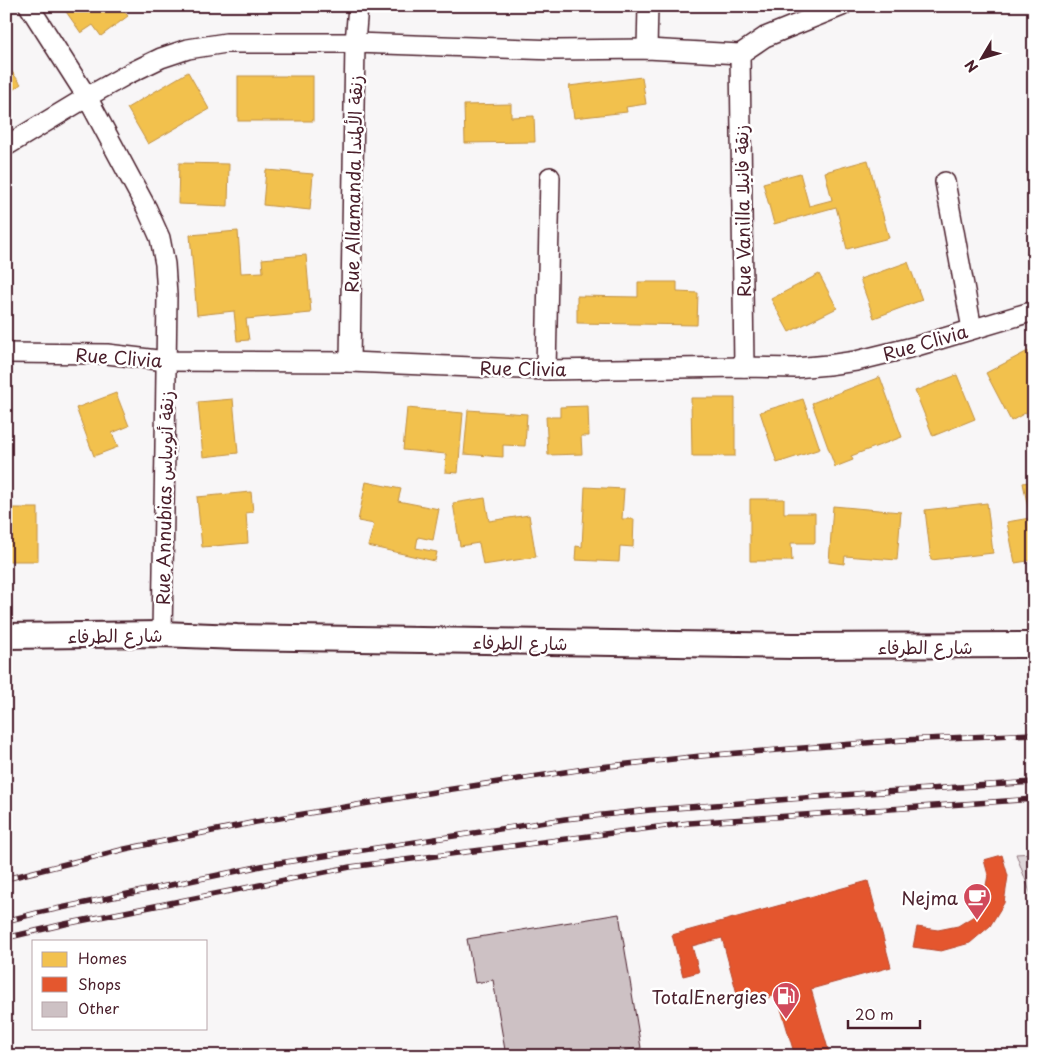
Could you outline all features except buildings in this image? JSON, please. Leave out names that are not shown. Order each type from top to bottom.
[{"type":"street","name":"Rue Annubias زنقة أنوبياس","points":[[29,6],[87,97],[147,208],[160,238],[165,264],[167,295],[162,634]]},
{"type":"street","name":"Rue Allamanda زنقة الألمندا","points":[[350,362],[355,43],[358,6]]},
{"type":"street","points":[[647,48],[648,6]]},
{"type":"street","points":[[6,146],[87,97],[161,58],[188,49],[226,42],[355,43],[556,50],[647,48],[740,54],[765,37],[842,6]]},
{"type":"street","name":"Rue Vanilla زنقة فانيلا","points":[[740,54],[744,367]]},
{"type":"street","points":[[546,370],[550,177]]},
{"type":"street","points":[[945,182],[972,329]]},
{"type":"street","name":"Rue Clivia","points":[[6,353],[107,354],[166,360],[350,362],[546,370],[795,368],[856,361],[917,346],[1034,311]]},
{"type":"street","name":"شارع الطرفاء","points":[[6,636],[162,634],[237,637],[794,646],[1034,645]]},
{"type":"shaded area","points":[[1034,853],[1034,903],[1016,854]]},
{"type":"railway","points":[[6,879],[125,849],[256,822],[591,768],[701,756],[903,740],[1034,734]]},
{"type":"railway","points":[[6,921],[266,865],[565,819],[650,810],[1034,782]]},
{"type":"railway","points":[[6,938],[65,924],[350,867],[689,823],[1034,799]]},
{"type":"place","name":"Nejma","points":[[977,921]]},
{"type":"place","name":"TotalEnergies","points":[[786,1020]]}]
